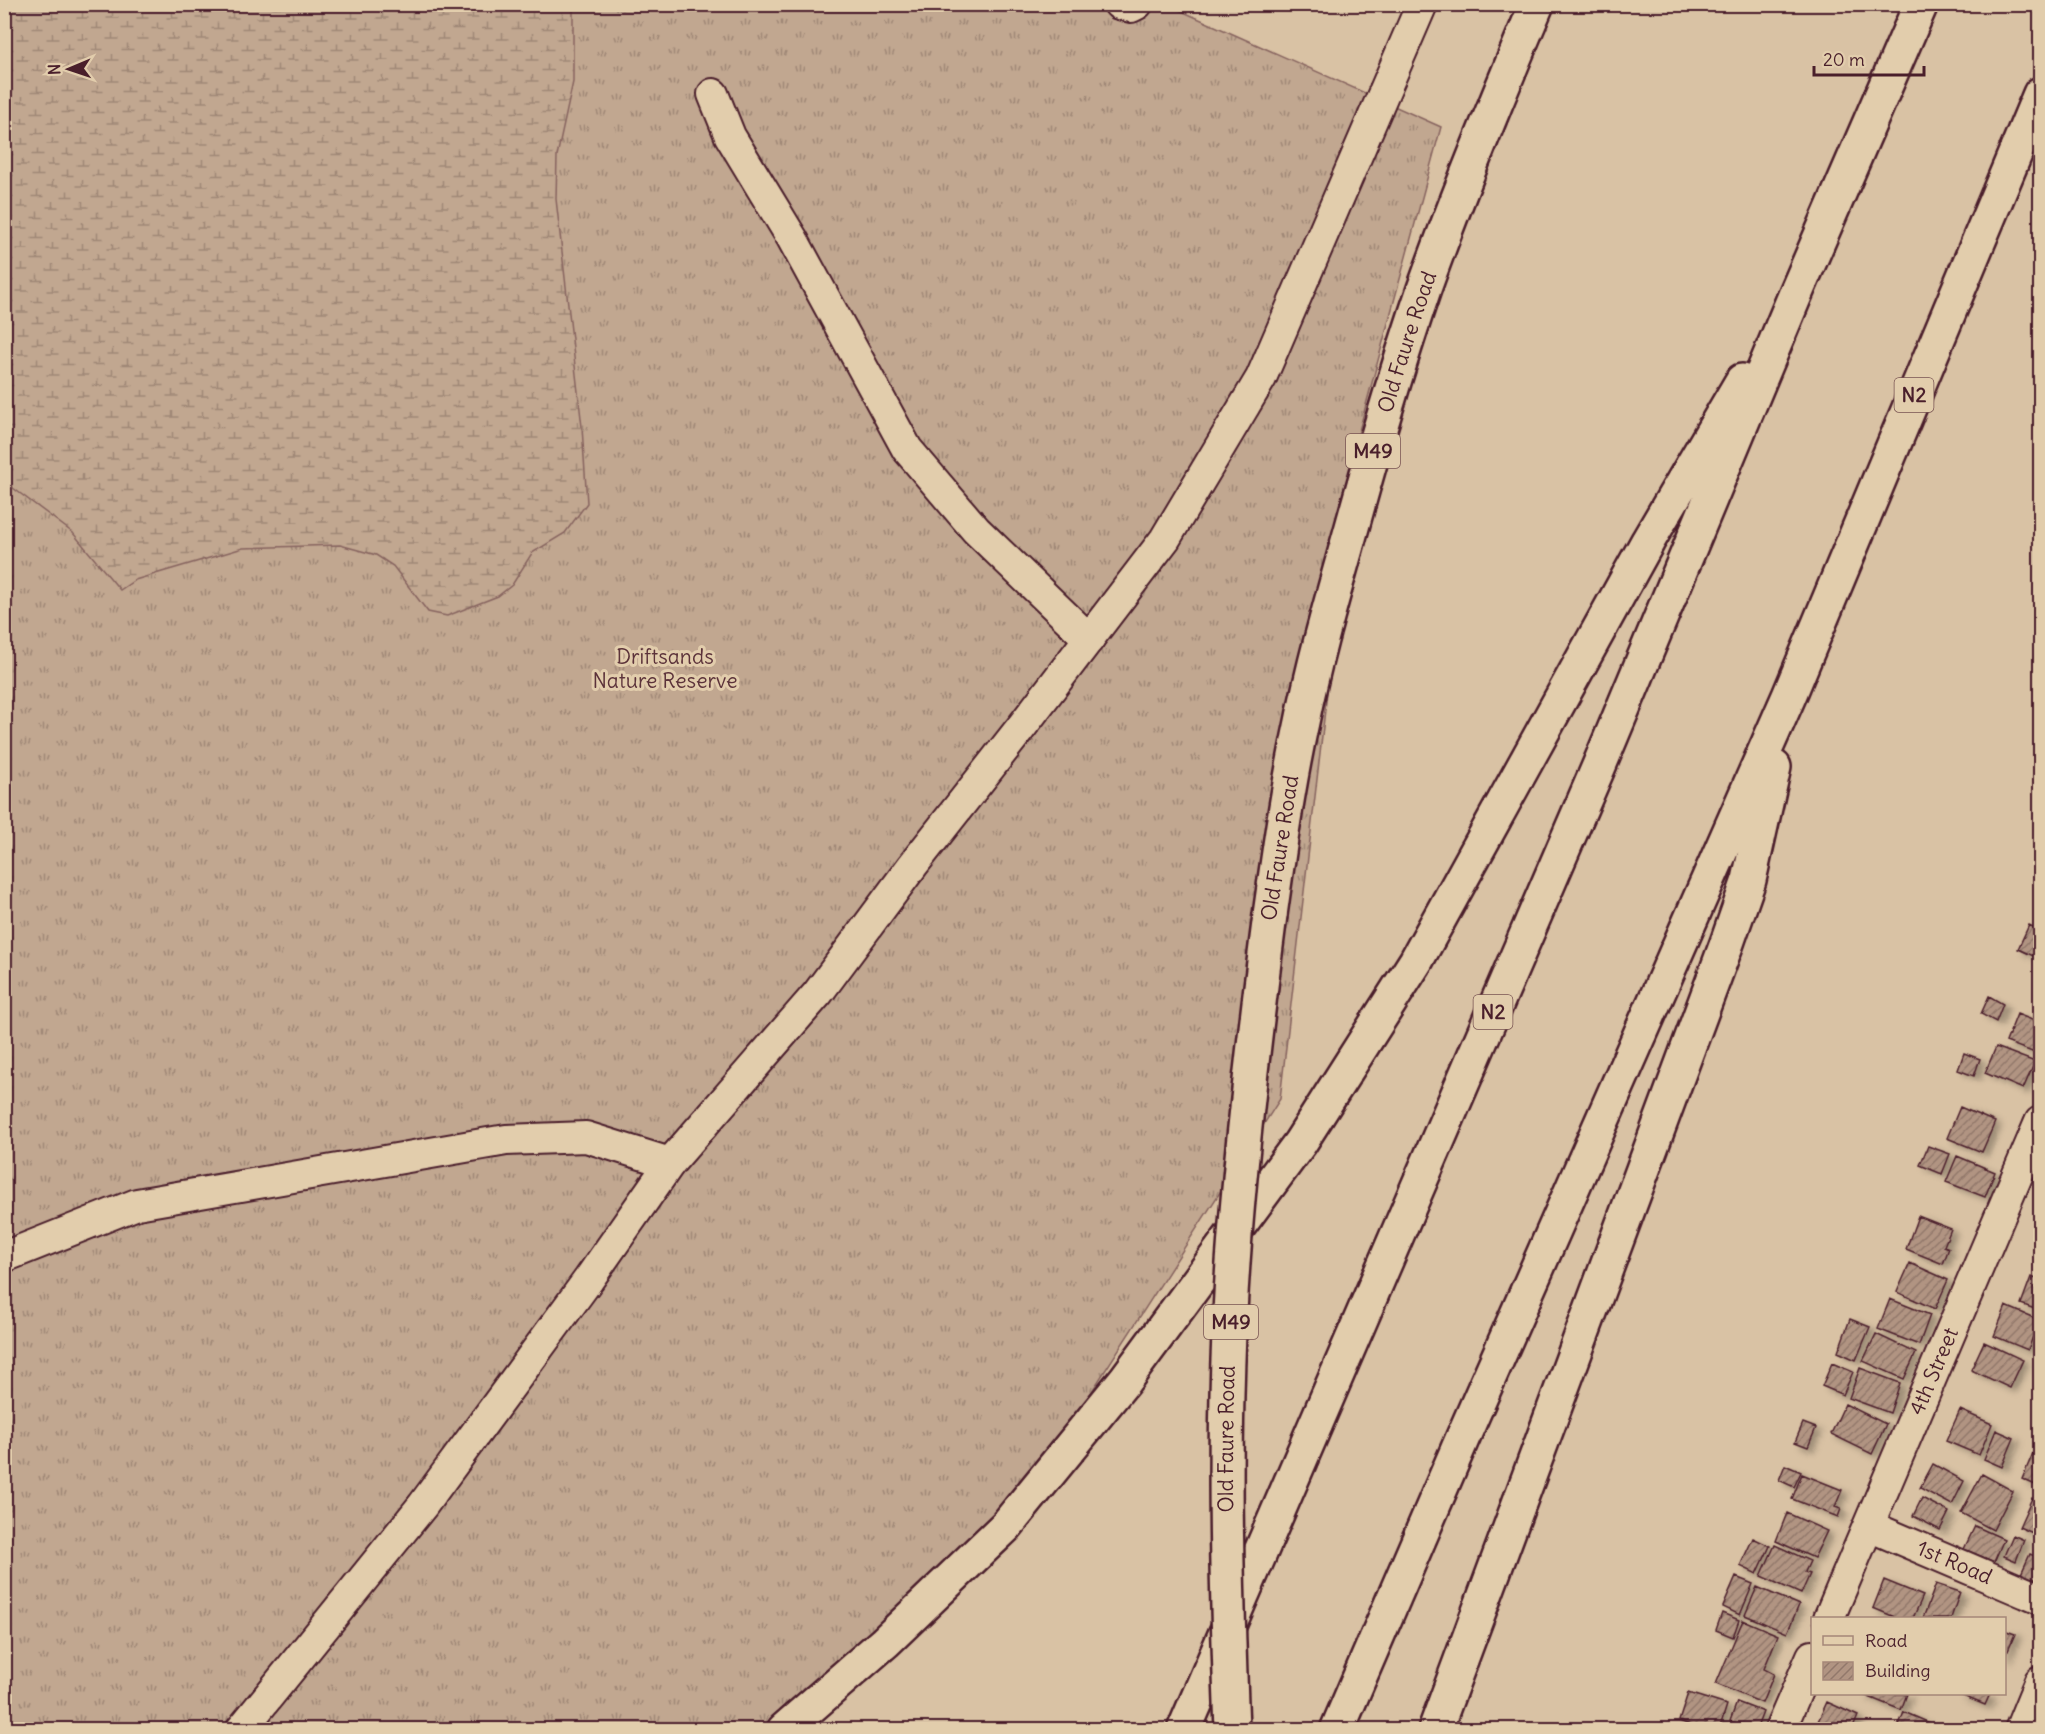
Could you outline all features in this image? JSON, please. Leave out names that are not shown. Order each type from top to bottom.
[{"type":"main road","name":"Old Faure Road","points":[[1233,1730],[1226,1540],[1226,1440],[1233,1264],[1250,1078],[1288,793],[1319,648],[1378,433],[1400,363],[1484,129],[1537,4]]},
{"type":"main road","name":"N2","points":[[1184,1730],[1599,766],[1796,292],[1922,4]]},
{"type":"main road","name":"N2","points":[[1337,1730],[1463,1437],[1789,696],[2040,94]]},
{"type":"main road","points":[[784,1730],[885,1642],[1006,1526],[1125,1380],[1300,1143],[1416,961],[1659,521],[1796,292]]},
{"type":"main road","points":[[1435,1730],[1731,933],[1749,880],[1789,696]]},
{"type":"street","points":[[1119,4],[1131,7],[1137,4]]},
{"type":"street","points":[[241,1730],[423,1505],[589,1279],[670,1163],[818,993],[913,865],[1165,539],[1261,378],[1422,4]]},
{"type":"street","points":[[713,94],[730,135],[792,238],[907,449],[976,530],[1089,639]]},
{"type":"street","name":"4th Street","points":[[1829,1617],[2040,1122]]},
{"type":"street","points":[[4,1257],[137,1204],[506,1140],[586,1137],[670,1163]]},
{"type":"street","name":"1st Road","points":[[1869,1526],[2040,1599]]},
{"type":"street","points":[[1780,1730],[1811,1658]]},
{"type":"street","points":[[2019,1730],[2040,1681]]},
{"type":"green space","points":[[5,4],[570,5],[573,10],[573,82],[557,156],[556,199],[582,427],[587,503],[565,533],[532,553],[512,585],[498,596],[447,616],[428,612],[393,566],[376,555],[340,545],[243,548],[135,580],[120,590],[73,533],[13,488],[5,479]]},
{"type":"green space","name":"Driftsands Nature Reserve","points":[[5,5],[1168,5],[1441,127],[1356,442],[1280,1099],[1027,1492],[775,1729],[5,1730]]},
{"type":"building","points":[[2029,925],[2040,930],[2040,959],[2018,949]]},
{"type":"building","points":[[1989,996],[2003,1004],[1996,1022],[1981,1014]]},
{"type":"building","points":[[2017,1014],[2040,1023],[2040,1055],[2006,1042]]},
{"type":"building","points":[[1996,1047],[2035,1062],[2023,1089],[1985,1073]]},
{"type":"building","points":[[1964,1053],[1980,1059],[1974,1076],[1958,1070]]},
{"type":"building","points":[[1960,1107],[1995,1122],[1982,1152],[1947,1138]]},
{"type":"building","points":[[1928,1146],[1950,1154],[1942,1174],[1920,1165]]},
{"type":"building","points":[[1957,1156],[1995,1172],[1985,1197],[1946,1182]]},
{"type":"building","points":[[1918,1216],[1951,1229],[1944,1246],[1949,1248],[1943,1264],[1906,1249]]},
{"type":"building","points":[[1910,1263],[1948,1280],[1935,1309],[1897,1292]]},
{"type":"building","points":[[2031,1277],[2040,1280],[2040,1311],[2021,1304]]},
{"type":"building","points":[[1890,1299],[1930,1315],[1919,1345],[1878,1329]]},
{"type":"building","points":[[2006,1306],[2039,1320],[2028,1350],[1994,1336]]},
{"type":"building","points":[[1850,1319],[1870,1327],[1856,1360],[1838,1352]]},
{"type":"building","points":[[1876,1334],[1916,1353],[1904,1379],[1863,1361]]},
{"type":"building","points":[[1984,1342],[2023,1360],[2010,1388],[1971,1370]]},
{"type":"building","points":[[1832,1363],[1853,1372],[1843,1395],[1822,1386]]},
{"type":"building","points":[[1860,1368],[1900,1383],[1890,1413],[1849,1398]]},
{"type":"building","points":[[1845,1404],[1886,1424],[1872,1454],[1831,1434]]},
{"type":"building","points":[[1960,1410],[1992,1424],[1979,1455],[1946,1441]]},
{"type":"building","points":[[1803,1423],[1816,1428],[1808,1447],[1795,1442]]},
{"type":"building","points":[[1996,1430],[2014,1438],[2002,1467],[1984,1459]]},
{"type":"building","points":[[2036,1446],[2040,1448],[2040,1487],[2022,1479]]},
{"type":"building","points":[[1933,1464],[1964,1481],[1952,1505],[1920,1488]]},
{"type":"building","points":[[1785,1465],[1801,1472],[1794,1487],[1779,1480]]},
{"type":"building","points":[[1802,1474],[1842,1490],[1835,1507],[1841,1509],[1838,1517],[1792,1499]]},
{"type":"building","points":[[1982,1474],[2013,1491],[1993,1530],[1961,1513]]},
{"type":"building","points":[[1922,1498],[1949,1512],[1940,1530],[1913,1516]]},
{"type":"building","points":[[2032,1498],[2040,1502],[2040,1536],[2019,1527]]},
{"type":"building","points":[[1787,1513],[1827,1531],[1814,1558],[1776,1541]]},
{"type":"building","points":[[1975,1526],[2004,1539],[1994,1562],[1964,1549]]},
{"type":"building","points":[[2013,1535],[2024,1540],[2016,1561],[2004,1556]]},
{"type":"building","points":[[1753,1538],[1770,1546],[1757,1574],[1740,1566]]},
{"type":"building","points":[[1775,1545],[1810,1561],[1805,1572],[1810,1574],[1801,1594],[1761,1576]]},
{"type":"building","points":[[2030,1554],[2040,1558],[2040,1583],[2021,1574]]},
{"type":"building","points":[[1736,1577],[1753,1584],[1740,1615],[1723,1607]]},
{"type":"building","points":[[1884,1580],[1923,1596],[1913,1617],[1895,1617],[1873,1608]]},
{"type":"building","points":[[1936,1584],[1960,1592],[1951,1617],[1923,1617]]},
{"type":"building","points":[[1757,1587],[1799,1605],[1787,1633],[1745,1615]]},
{"type":"building","points":[[1722,1613],[1739,1620],[1733,1637],[1716,1630]]},
{"type":"building","points":[[1743,1620],[1778,1635],[1764,1669],[1774,1674],[1762,1703],[1716,1684]]},
{"type":"building","points":[[2006,1631],[2015,1634],[2006,1654]]},
{"type":"building","points":[[1688,1693],[1727,1705],[1719,1730],[1704,1730],[1679,1721]]},
{"type":"building","points":[[1864,1695],[1907,1695],[1901,1710]]},
{"type":"building","points":[[1960,1695],[1990,1695],[1985,1705]]},
{"type":"building","points":[[1737,1702],[1763,1712],[1756,1730],[1730,1721]]},
{"type":"building","points":[[1827,1702],[1858,1716],[1852,1730],[1814,1730]]},
{"type":"building","points":[[1904,1712],[1937,1726],[1936,1730],[1897,1730]]}]
